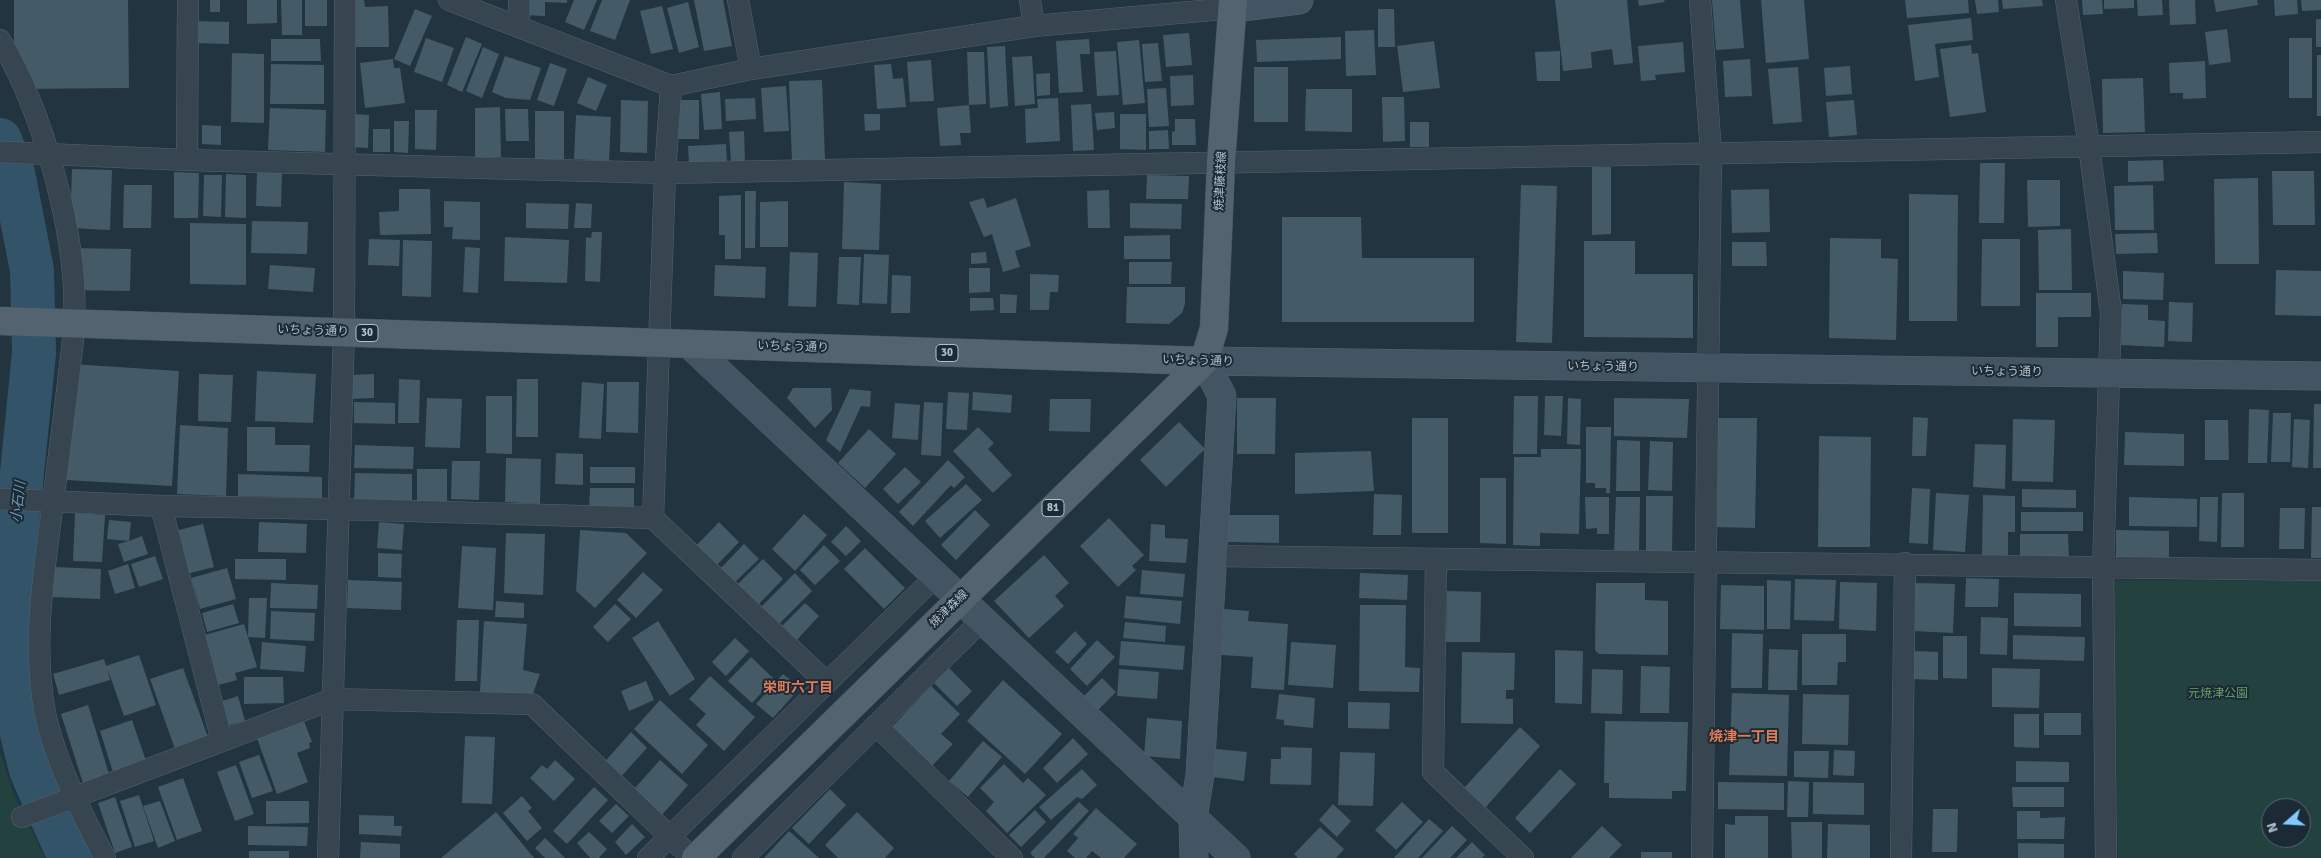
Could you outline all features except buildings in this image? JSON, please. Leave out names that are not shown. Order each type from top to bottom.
[{"type":"main road","name":"焼津藤枝線","points":[[1204,362],[1214,328],[1221,162],[1233,4]]},
{"type":"main road","name":"30","points":[[7,321],[64,323]]},
{"type":"main road","name":"いちょう通り","points":[[64,323],[1204,362]]},
{"type":"main road","name":"焼津森線","points":[[697,856],[1204,362]]},
{"type":"street","points":[[187,160],[188,0]]},
{"type":"street","points":[[328,858],[344,332],[343,163],[346,0]]},
{"type":"street","points":[[449,0],[671,86],[750,69],[1034,26],[1233,4],[1299,0]]},
{"type":"street","points":[[519,26],[520,0]]},
{"type":"street","points":[[738,0],[750,69]]},
{"type":"street","points":[[1030,0],[1034,26]]},
{"type":"street","points":[[1700,0],[1711,153],[1702,858]]},
{"type":"street","points":[[2066,0],[2089,146],[2112,313],[2103,568],[2106,858]]},
{"type":"street","points":[[0,40],[28,95],[48,154],[69,242],[40,611],[40,661],[46,713],[70,799],[105,858]]},
{"type":"street","points":[[653,518],[665,173],[671,86]]},
{"type":"street","points":[[0,152],[187,160],[665,173],[2321,142]]},
{"type":"street","points":[[689,344],[1236,858]]},
{"type":"street","points":[[1194,858],[1193,818],[1200,775],[1222,396],[1204,362]]},
{"type":"street","name":"いちょう通り","points":[[1204,362],[2321,376]]},
{"type":"street","points":[[0,499],[161,506],[653,518],[827,683]]},
{"type":"street","points":[[161,506],[222,741]]},
{"type":"street","points":[[1213,556],[1706,563],[1905,563],[2103,568],[2321,570]]},
{"type":"street","points":[[1436,559],[1433,772],[1523,858]]},
{"type":"street","points":[[1901,858],[1905,563]]},
{"type":"street","points":[[648,858],[936,576]]},
{"type":"street","points":[[743,858],[982,620]]},
{"type":"street","points":[[22,817],[333,699],[532,704],[670,836],[697,856]]},
{"type":"street","points":[[876,725],[1012,858]]},
{"type":"green space","name":"元焼津公園","points":[[2113,580],[2321,581],[2321,858],[2118,858]]},
{"type":"green space","points":[[0,752],[14,795],[45,858],[0,858]]},
{"type":"waterway","name":"小石川","points":[[0,140],[13,173],[32,270],[34,353],[9,603],[14,701],[31,770],[70,858]]},
{"type":"district","name":"栄町六丁目","points":[[798,688]]},
{"type":"district","name":"焼津一丁目","points":[[1744,737]]}]
